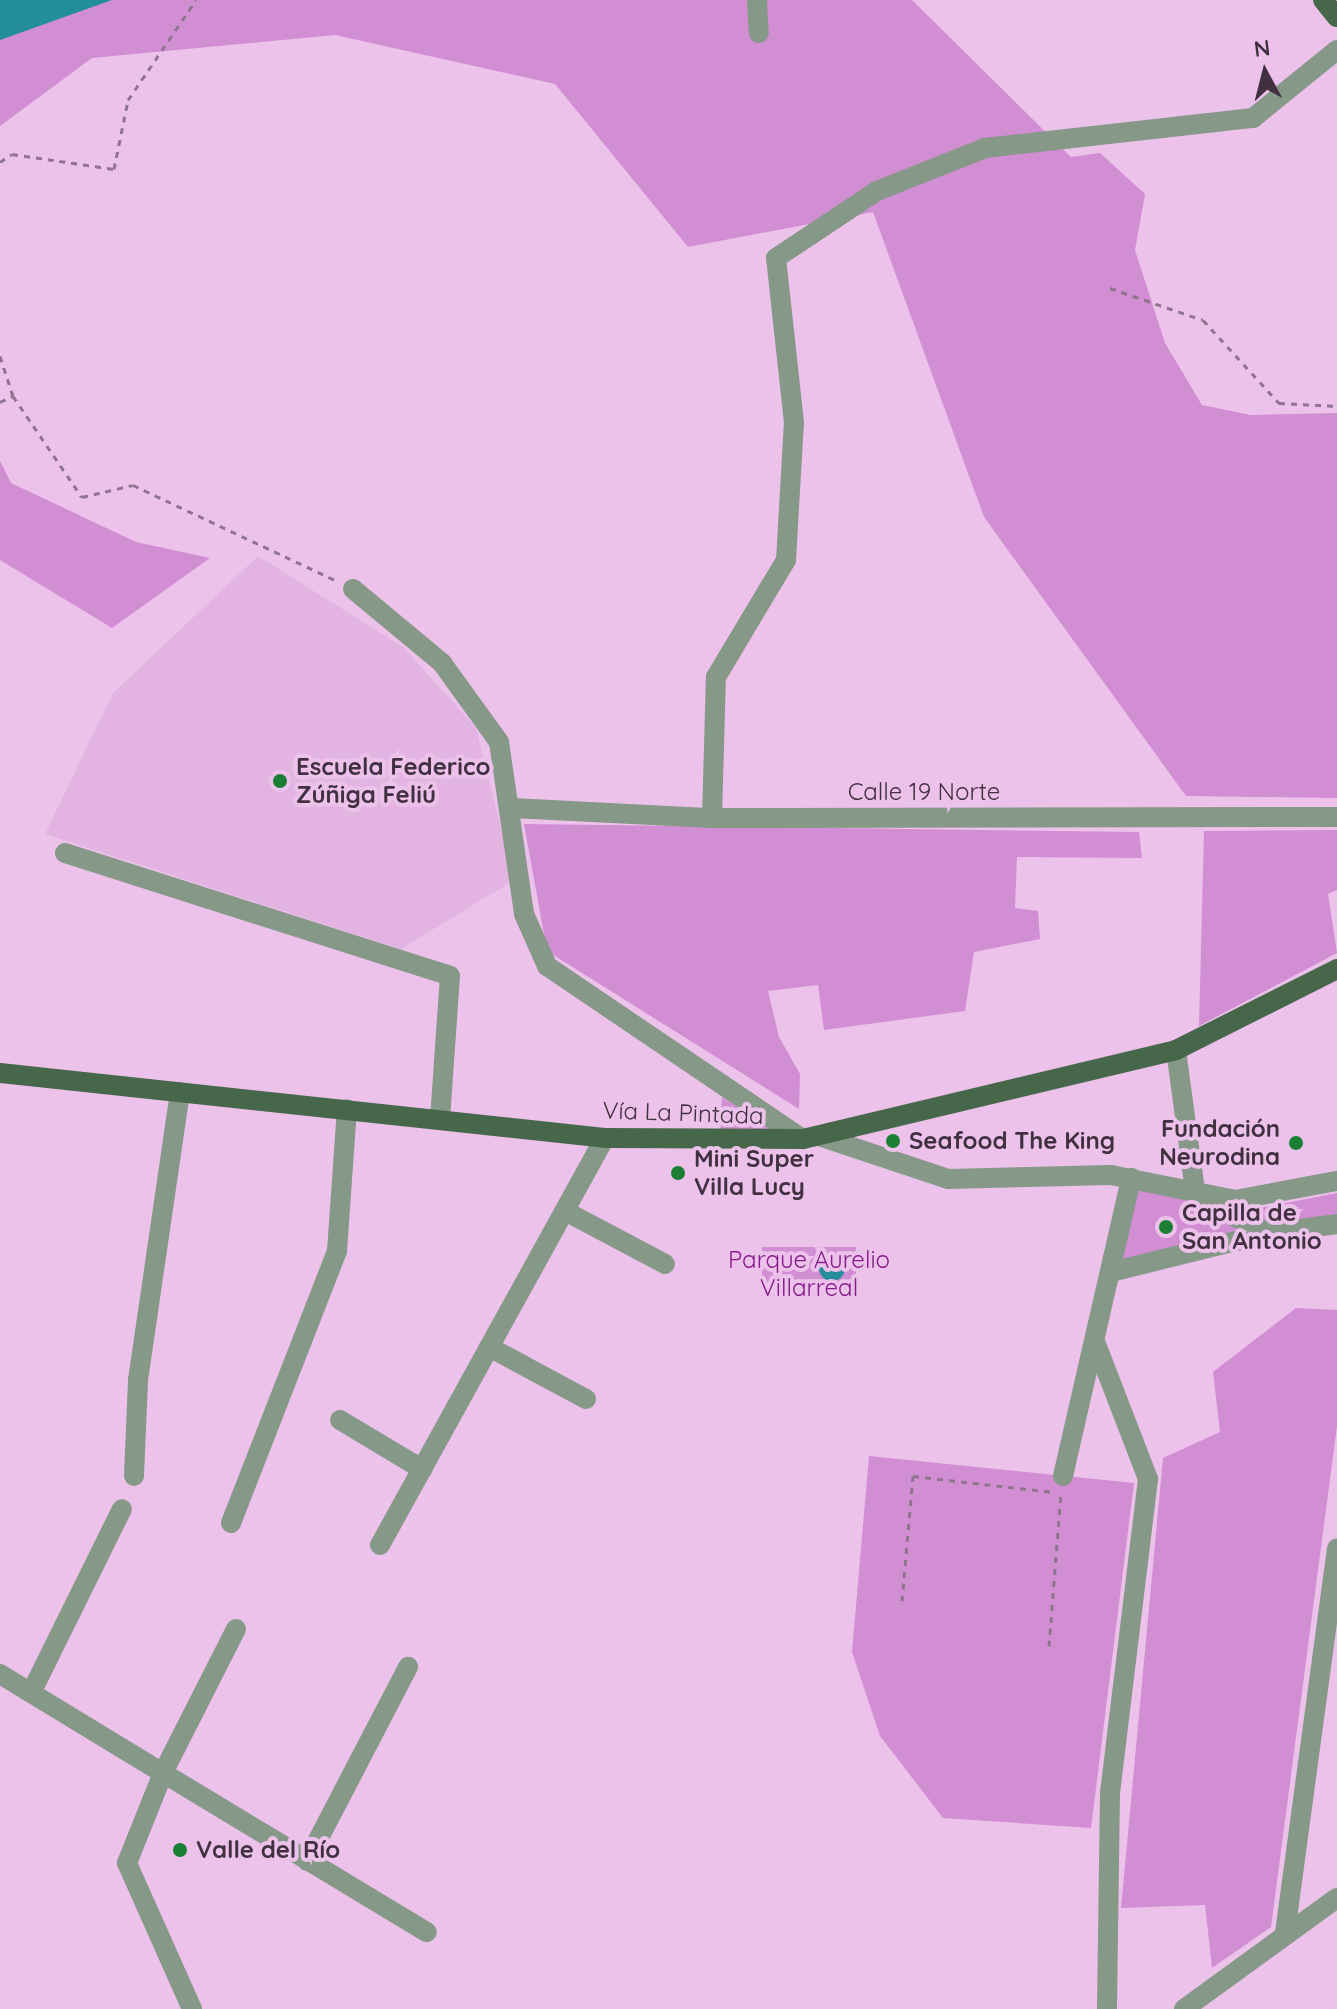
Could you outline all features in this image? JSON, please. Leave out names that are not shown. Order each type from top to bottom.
[{"type":"main road","points":[[1323,0],[1337,17]]},
{"type":"main road","name":"Vía La Pintada","points":[[0,1073],[605,1138],[682,1144],[812,1138],[1176,1050],[1337,969]]},
{"type":"street","points":[[757,0],[759,33]]},
{"type":"street","points":[[712,818],[716,677],[786,560],[794,423],[776,258],[877,191],[985,148],[1253,118],[1337,50]]},
{"type":"street","points":[[353,589],[442,663],[499,742],[512,808],[524,914],[547,966],[812,1138],[948,1179],[1131,1178],[1196,1198],[1269,1233]]},
{"type":"street","name":"Calle 19 Norte","points":[[512,808],[712,818],[1337,817]]},
{"type":"street","points":[[65,853],[450,976],[440,1119]]},
{"type":"street","points":[[1176,1050],[1196,1198]]},
{"type":"street","points":[[134,1476],[138,1380],[180,1092]]},
{"type":"street","points":[[231,1523],[337,1251],[347,1109]]},
{"type":"street","points":[[380,1545],[605,1138]]},
{"type":"street","points":[[1062,1485],[1115,1271],[1131,1178]]},
{"type":"street","points":[[1196,1198],[1249,1200],[1337,1181]]},
{"type":"street","points":[[565,1211],[665,1264]]},
{"type":"street","points":[[1115,1271],[1269,1233],[1337,1224]]},
{"type":"street","points":[[1096,1344],[1148,1479],[1110,1792],[1107,2009]]},
{"type":"street","points":[[489,1347],[586,1399]]},
{"type":"street","points":[[340,1420],[422,1469]]},
{"type":"street","points":[[31,1693],[122,1509]]},
{"type":"street","points":[[1285,1933],[1337,1548]]},
{"type":"street","points":[[192,2009],[127,1863],[163,1773],[236,1629]]},
{"type":"street","points":[[307,1861],[408,1667]]},
{"type":"street","points":[[0,1674],[427,1932]]},
{"type":"street","points":[[1184,2009],[1337,1898]]},
{"type":"path","points":[[0,162],[12,154],[114,169],[128,100],[196,0]]},
{"type":"path","points":[[1110,288],[1203,320],[1279,403],[1337,406]]},
{"type":"path","points":[[0,356],[13,396],[82,497],[133,485],[353,589]]},
{"type":"path","points":[[0,402],[13,396]]},
{"type":"path","points":[[902,1601],[913,1476],[1062,1485],[1049,1646]]},
{"type":"shaded area","points":[[0,0],[112,0],[0,40]]},
{"type":"shaded area","name":"Escuela Federico Zúñiga Feliú","points":[[258,556],[403,647],[476,728],[514,880],[401,949],[45,834],[113,693]]},
{"type":"shaded area","points":[[832,1255],[841,1259],[845,1268],[841,1277],[832,1281],[823,1277],[819,1268],[823,1259]]},
{"type":"green space","points":[[0,0],[912,0],[1071,157],[1100,153],[1145,194],[1135,250],[1165,343],[1202,405],[1251,415],[1337,413],[1337,798],[1186,796],[984,517],[873,212],[688,247],[555,84],[335,35],[92,58],[0,126]]},
{"type":"green space","points":[[0,461],[11,483],[136,542],[210,558],[112,628],[0,560]]},
{"type":"green space","points":[[524,824],[1139,832],[1142,858],[1017,857],[1015,908],[1038,911],[1040,939],[974,952],[965,1011],[824,1030],[818,985],[768,991],[779,1037],[800,1074],[799,1109],[547,951]]},
{"type":"green space","points":[[1337,830],[1337,890],[1328,894],[1337,953],[1199,1026],[1204,831]]},
{"type":"green space","points":[[722,1097],[777,1133],[720,1136]]},
{"type":"green space","points":[[1135,1185],[1194,1201],[1251,1231],[1119,1261]]},
{"type":"green space","points":[[1337,1193],[1337,1215],[1273,1228],[1254,1223],[1249,1210]]},
{"type":"green space","name":"Parque Aurelio Villarreal","points":[[762,1247],[856,1247],[856,1296],[762,1296]]},
{"type":"green space","points":[[1296,1308],[1337,1310],[1337,1426],[1271,1927],[1212,1968],[1205,1905],[1121,1908],[1163,1458],[1220,1432],[1213,1372]]},
{"type":"green space","points":[[869,1456],[1134,1483],[1091,1828],[943,1818],[880,1736],[852,1652]]},
{"type":"place","name":"Escuela Federico Zúñiga Feliú","points":[[280,781]]},
{"type":"place","name":"Seafood The King","points":[[893,1141]]},
{"type":"place","name":"Fundación Neurodina","points":[[1296,1143]]},
{"type":"place","name":"Mini Super Villa Lucy","points":[[678,1173]]},
{"type":"place","name":"Capilla de San Antonio","points":[[1166,1227]]},
{"type":"place","name":"Valle del Río","points":[[180,1850]]}]
